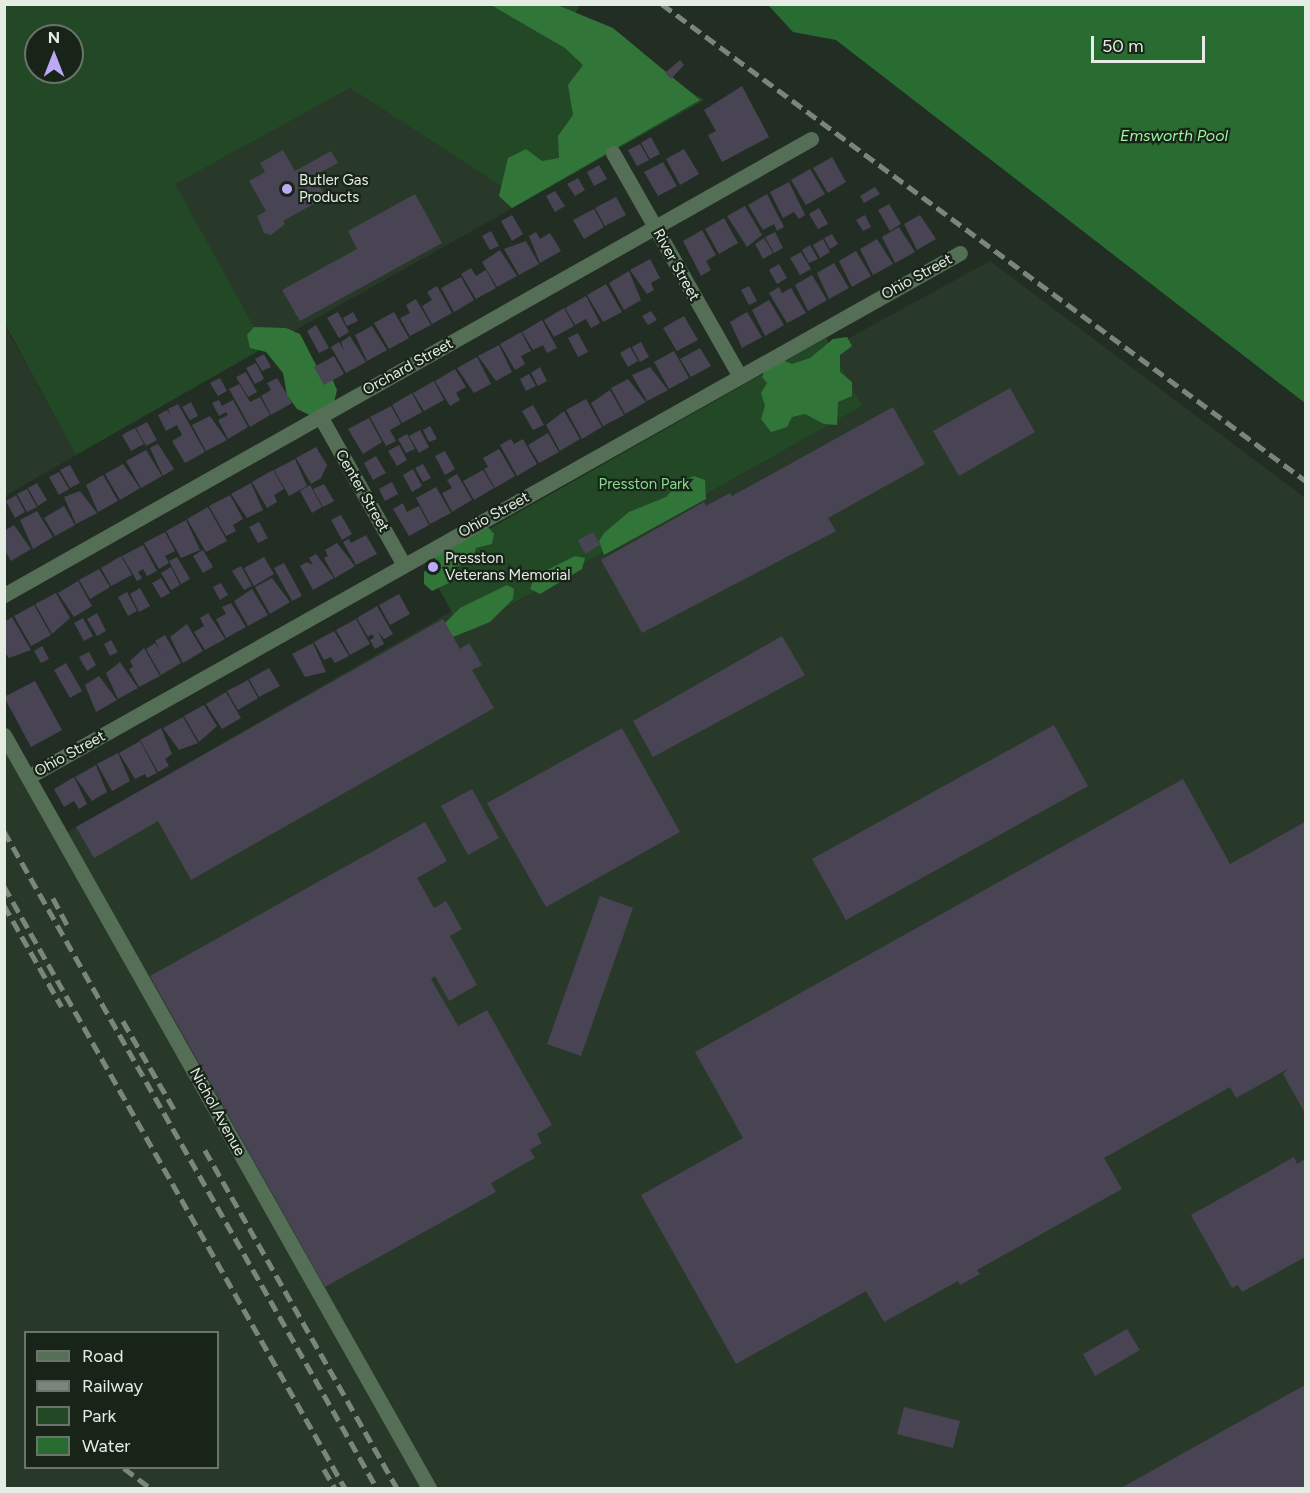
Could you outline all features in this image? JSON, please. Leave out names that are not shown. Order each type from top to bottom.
[{"type":"street","name":"Orchard Street","points":[[4,595],[811,140]]},
{"type":"street","name":"River Street","points":[[613,153],[740,377]]},
{"type":"street","name":"Ohio Street","points":[[28,777],[960,253]]},
{"type":"street","name":"Center Street","points":[[320,416],[404,565]]},
{"type":"street","name":"Nichol Avenue","points":[[4,735],[429,1488]]},
{"type":"shaded area","points":[[491,5],[557,5],[613,28],[700,100],[512,208],[499,196],[508,158],[526,149],[542,161],[559,158],[558,136],[573,115],[568,85],[583,65],[565,48]]},
{"type":"shaded area","points":[[350,88],[515,195],[520,204],[265,347],[174,184]]},
{"type":"shaded area","points":[[990,261],[1305,498],[1305,1488],[5,1488],[4,736],[61,836],[452,611],[464,632],[862,406],[831,348]]},
{"type":"shaded area","points":[[4,324],[76,455],[5,496],[4,496]]},
{"type":"shaded area","points":[[254,327],[286,328],[300,334],[316,365],[330,374],[337,390],[333,407],[314,417],[297,409],[287,395],[283,373],[266,352],[250,348],[247,335]]},
{"type":"shaded area","points":[[847,337],[852,346],[840,355],[840,372],[852,382],[852,396],[838,402],[837,425],[824,424],[805,414],[792,417],[787,427],[771,432],[761,419],[765,406],[761,393],[767,383],[762,377],[767,366],[780,359],[792,364],[810,358],[833,339]]},
{"type":"shaded area","points":[[694,476],[705,480],[706,499],[604,555],[599,541],[604,533],[629,512],[666,497],[681,481]]},
{"type":"shaded area","points":[[488,527],[494,534],[492,544],[476,548],[473,559],[459,565],[451,582],[432,591],[424,584],[424,572],[434,564],[436,548]]},
{"type":"shaded area","points":[[575,556],[585,558],[582,569],[540,594],[530,589],[535,576]]},
{"type":"shaded area","points":[[507,585],[514,589],[513,599],[490,622],[453,637],[445,623],[460,608]]},
{"type":"green space","points":[[4,5],[580,5],[573,17],[704,100],[520,204],[515,195],[350,88],[175,184],[265,347],[76,455],[5,324]]},
{"type":"green space","name":"Presston Park","points":[[826,338],[862,406],[463,632],[426,565]]},
{"type":"water","name":"Emsworth Pool","points":[[768,5],[1305,5],[1305,403],[836,40],[793,32]]},
{"type":"building","points":[[680,60],[684,65],[671,79],[665,73]]},
{"type":"building","points":[[742,86],[769,137],[722,162],[708,135],[716,131],[704,110]]},
{"type":"building","points":[[651,137],[660,154],[650,159],[641,143]]},
{"type":"building","points":[[640,144],[649,160],[637,166],[628,150]]},
{"type":"building","points":[[684,149],[699,174],[680,185],[666,159]]},
{"type":"building","name":"Butler Gas Products","points":[[283,150],[295,171],[331,151],[338,163],[314,176],[326,197],[283,221],[285,224],[271,235],[264,233],[257,216],[266,211],[249,181],[265,172],[260,163]]},
{"type":"building","points":[[832,157],[846,182],[828,193],[813,168]]},
{"type":"building","points":[[663,162],[677,186],[658,196],[644,172]]},
{"type":"building","points":[[599,165],[607,179],[594,186],[587,172]]},
{"type":"building","points":[[810,169],[825,194],[806,205],[791,180]]},
{"type":"building","points":[[578,178],[585,190],[575,196],[567,184]]},
{"type":"building","points":[[789,182],[805,215],[799,219],[794,212],[783,218],[770,192]]},
{"type":"building","points":[[875,187],[880,194],[864,203],[860,196]]},
{"type":"building","points":[[555,191],[565,206],[555,212],[546,196]]},
{"type":"building","points":[[415,194],[442,243],[300,321],[282,290],[357,249],[348,231]]},
{"type":"building","points":[[767,194],[784,227],[777,231],[774,224],[763,230],[748,205]]},
{"type":"building","points":[[616,197],[626,215],[605,226],[595,208]]},
{"type":"building","points":[[889,204],[901,224],[890,231],[878,210]]},
{"type":"building","points":[[745,206],[762,235],[747,247],[727,216]]},
{"type":"building","points":[[819,208],[828,224],[818,229],[809,214]]},
{"type":"building","points":[[594,209],[604,227],[584,239],[573,220]]},
{"type":"building","points":[[512,215],[523,234],[512,241],[501,221]]},
{"type":"building","points":[[865,215],[871,227],[863,231],[856,220]]},
{"type":"building","points":[[920,215],[936,239],[917,250],[904,224]]},
{"type":"building","points":[[724,218],[738,243],[719,254],[705,229]]},
{"type":"building","points":[[899,227],[915,252],[895,263],[882,237]]},
{"type":"building","points":[[702,230],[716,255],[706,261],[711,270],[701,276],[683,241]]},
{"type":"building","points":[[491,231],[499,246],[490,250],[482,236]]},
{"type":"building","points":[[536,232],[540,239],[550,233],[561,251],[540,263],[529,236]]},
{"type":"building","points":[[775,232],[783,248],[774,253],[765,237]]},
{"type":"building","points":[[832,234],[838,244],[830,249],[824,238]]},
{"type":"building","points":[[764,238],[773,253],[763,259],[755,244]]},
{"type":"building","points":[[823,239],[830,252],[820,258],[813,245]]},
{"type":"building","points":[[877,239],[893,264],[873,275],[860,249]]},
{"type":"building","points":[[526,241],[539,264],[519,275],[504,249]]},
{"type":"building","points":[[810,245],[818,259],[809,263],[802,250]]},
{"type":"building","points":[[500,250],[517,276],[497,287],[482,262]]},
{"type":"building","points":[[856,251],[871,276],[852,287],[839,261]]},
{"type":"building","points":[[801,252],[811,269],[800,275],[790,258]]},
{"type":"building","points":[[650,259],[660,278],[651,283],[654,290],[647,294],[630,270]]},
{"type":"building","points":[[834,263],[849,288],[829,299],[817,273]]},
{"type":"building","points":[[779,264],[787,278],[777,284],[769,270]]},
{"type":"building","points":[[471,268],[476,276],[486,270],[496,288],[476,299],[461,274]]},
{"type":"building","points":[[629,271],[641,300],[624,310],[609,283]]},
{"type":"building","points":[[812,275],[827,300],[808,311],[795,285]]},
{"type":"building","points":[[461,277],[474,300],[454,312],[441,288]]},
{"type":"building","points":[[606,284],[622,312],[603,322],[587,295]]},
{"type":"building","points":[[437,286],[452,313],[432,324],[422,306],[432,300],[427,292]]},
{"type":"building","points":[[749,286],[757,301],[749,305],[741,290]]},
{"type":"building","points":[[779,287],[782,293],[791,288],[806,313],[787,323],[769,293]]},
{"type":"building","points":[[586,296],[600,323],[591,328],[586,319],[575,325],[565,308]]},
{"type":"building","points":[[416,299],[431,325],[410,336],[400,318],[410,313],[406,305]]},
{"type":"building","points":[[769,300],[784,325],[765,336],[752,310]]},
{"type":"building","points":[[564,308],[574,326],[554,337],[544,320]]},
{"type":"building","points":[[651,311],[657,320],[648,325],[642,316]]},
{"type":"building","points":[[338,312],[349,332],[339,338],[327,318]]},
{"type":"building","points":[[353,312],[358,321],[347,326],[343,318]]},
{"type":"building","points":[[394,312],[409,338],[389,349],[374,323]]},
{"type":"building","points":[[747,312],[762,337],[742,348],[730,322]]},
{"type":"building","points":[[684,316],[698,340],[677,351],[663,328]]},
{"type":"building","points":[[542,320],[557,348],[547,353],[543,345],[533,350],[522,332]]},
{"type":"building","points":[[316,325],[329,348],[319,353],[307,331]]},
{"type":"building","points":[[372,326],[387,350],[367,361],[355,335]]},
{"type":"building","points":[[521,332],[531,351],[521,356],[525,364],[515,370],[500,344]]},
{"type":"building","points":[[578,333],[588,352],[578,357],[568,338]]},
{"type":"building","points":[[350,336],[366,362],[346,373],[331,347],[339,342],[344,351],[341,342]]},
{"type":"building","points":[[641,342],[649,357],[640,362],[632,347]]},
{"type":"building","points":[[499,345],[512,372],[496,381],[478,356]]},
{"type":"building","points":[[630,347],[638,361],[628,367],[620,353]]},
{"type":"building","points":[[700,348],[711,366],[691,377],[680,359]]},
{"type":"building","points":[[674,351],[689,378],[669,389],[654,362]]},
{"type":"building","points":[[264,354],[271,367],[262,371],[255,359]]},
{"type":"building","points":[[334,356],[344,374],[324,385],[314,367]]},
{"type":"building","points":[[477,357],[491,384],[474,393],[457,368]]},
{"type":"building","points":[[256,363],[264,379],[255,384],[246,368]]},
{"type":"building","points":[[540,367],[547,381],[538,386],[531,373]]},
{"type":"building","points":[[650,367],[668,390],[647,401],[632,375]]},
{"type":"building","points":[[455,369],[466,387],[456,393],[460,400],[450,406],[435,381]]},
{"type":"building","points":[[246,372],[257,392],[248,397],[236,377]]},
{"type":"building","points":[[529,374],[536,386],[526,391],[520,379]]},
{"type":"building","points":[[220,378],[227,391],[218,396],[210,383]]},
{"type":"building","points":[[277,378],[292,403],[271,415],[261,396],[271,390],[267,383]]},
{"type":"building","points":[[628,379],[646,402],[625,414],[611,388]]},
{"type":"building","points":[[434,381],[444,400],[424,411],[413,393]]},
{"type":"building","points":[[239,384],[250,402],[260,397],[270,415],[250,427],[229,389]]},
{"type":"building","points":[[1010,388],[1035,432],[959,476],[933,431]]},
{"type":"building","points":[[610,390],[624,415],[603,426],[591,403]]},
{"type":"building","points":[[412,393],[422,412],[402,423],[392,405]]},
{"type":"building","points":[[586,399],[602,427],[582,439],[566,410]]},
{"type":"building","points":[[219,400],[222,406],[233,400],[248,427],[228,439],[218,420],[228,415],[226,412],[219,416],[212,403]]},
{"type":"building","points":[[191,402],[198,416],[190,420],[182,407]]},
{"type":"building","points":[[178,404],[205,452],[185,463],[172,441],[182,435],[177,425],[166,431],[158,415],[167,410],[171,416],[168,409]]},
{"type":"building","points":[[533,405],[544,425],[533,430],[522,411]]},
{"type":"building","points":[[391,406],[401,424],[390,430],[396,441],[386,446],[370,417]]},
{"type":"building","points":[[893,407],[925,464],[828,518],[836,531],[642,633],[601,560],[704,502],[706,506],[730,493],[732,496]]},
{"type":"building","points":[[564,411],[580,439],[560,451],[546,425]]},
{"type":"building","points":[[210,416],[227,440],[206,451],[192,425]]},
{"type":"building","points":[[369,418],[382,442],[363,454],[348,429]]},
{"type":"building","points":[[147,422],[157,440],[146,446],[136,428]]},
{"type":"building","points":[[430,426],[437,439],[429,442],[423,430]]},
{"type":"building","points":[[135,428],[144,444],[131,451],[122,435]]},
{"type":"building","points":[[420,430],[429,447],[419,453],[409,436]]},
{"type":"building","points":[[548,433],[559,452],[539,463],[528,445]]},
{"type":"building","points":[[407,434],[415,449],[406,453],[398,439]]},
{"type":"building","points":[[511,439],[514,444],[523,439],[537,464],[517,476],[500,445]]},
{"type":"building","points":[[158,444],[174,469],[163,476],[150,448]]},
{"type":"building","points":[[399,445],[407,460],[397,466],[388,451]]},
{"type":"building","points":[[316,447],[327,465],[321,478],[311,484],[296,458]]},
{"type":"building","points":[[499,449],[515,476],[495,488],[484,469],[488,467],[483,458]]},
{"type":"building","points":[[146,450],[162,476],[141,488],[126,461]]},
{"type":"building","points":[[445,451],[455,469],[445,475],[435,456]]},
{"type":"building","points":[[376,456],[386,473],[373,480],[364,463]]},
{"type":"building","points":[[295,459],[307,486],[289,496],[274,470]]},
{"type":"building","points":[[123,464],[140,488],[120,500],[105,474]]},
{"type":"building","points":[[423,464],[431,478],[423,482],[415,468]]},
{"type":"building","points":[[70,465],[80,483],[70,488],[60,470]]},
{"type":"building","points":[[413,469],[422,486],[412,492],[403,475]]},
{"type":"building","points":[[273,470],[284,489],[274,495],[277,502],[267,508],[252,482]]},
{"type":"building","points":[[483,470],[494,488],[474,500],[463,481]]},
{"type":"building","points":[[59,472],[69,489],[59,495],[49,477]]},
{"type":"building","points":[[457,474],[472,500],[452,512],[442,493],[452,488],[447,480]]},
{"type":"building","points":[[103,475],[118,501],[98,512],[86,485]]},
{"type":"building","points":[[392,482],[398,494],[385,501],[379,489]]},
{"type":"building","points":[[37,483],[47,500],[38,506],[28,488]]},
{"type":"building","points":[[251,483],[263,510],[247,518],[231,494]]},
{"type":"building","points":[[324,484],[334,501],[323,507],[313,489]]},
{"type":"building","points":[[310,485],[322,507],[312,513],[300,491]]},
{"type":"building","points":[[436,487],[451,513],[430,524],[416,498]]},
{"type":"building","points":[[27,489],[37,507],[27,512],[17,494]]},
{"type":"building","points":[[80,491],[97,513],[76,524],[64,497]]},
{"type":"building","points":[[16,495],[25,512],[15,518],[6,501]]},
{"type":"building","points":[[230,495],[243,519],[233,525],[236,531],[226,536],[209,506]]},
{"type":"building","points":[[403,503],[407,512],[419,506],[429,525],[409,536],[393,509]]},
{"type":"building","points":[[64,506],[75,525],[55,536],[44,518]]},
{"type":"building","points":[[208,507],[227,541],[206,552],[187,519]]},
{"type":"building","points":[[37,511],[53,537],[33,549],[20,520]]},
{"type":"building","points":[[341,515],[352,534],[342,540],[331,520]]},
{"type":"building","points":[[186,520],[200,550],[181,558],[166,531]]},
{"type":"building","points":[[259,522],[268,538],[258,543],[249,527]]},
{"type":"building","points":[[14,525],[31,549],[11,561],[4,549],[4,531]]},
{"type":"building","points":[[165,532],[175,551],[165,556],[169,563],[159,569],[144,543]]},
{"type":"building","points":[[593,532],[600,545],[585,554],[578,540]]},
{"type":"building","points":[[366,535],[377,554],[356,565],[343,542],[349,539],[351,543]]},
{"type":"building","points":[[337,543],[355,566],[335,578],[324,558],[328,556],[325,550]]},
{"type":"building","points":[[143,545],[157,571],[147,576],[143,569],[138,572],[142,578],[137,581],[122,556]]},
{"type":"building","points":[[203,550],[213,567],[203,573],[193,556]]},
{"type":"building","points":[[316,554],[334,578],[313,590],[300,566],[307,562],[313,565],[309,558]]},
{"type":"building","points":[[121,556],[132,575],[111,586],[101,568]]},
{"type":"building","points":[[177,557],[190,579],[181,584],[169,561]]},
{"type":"building","points":[[264,557],[274,574],[254,586],[244,568]]},
{"type":"building","points":[[284,563],[302,596],[292,601],[274,568]]},
{"type":"building","points":[[241,566],[252,586],[244,590],[232,571]]},
{"type":"building","points":[[171,567],[180,585],[171,590],[161,573]]},
{"type":"building","points":[[99,569],[110,587],[90,599],[79,580]]},
{"type":"building","points":[[161,578],[170,593],[161,598],[152,583]]},
{"type":"building","points":[[272,578],[290,602],[270,614],[255,587]]},
{"type":"building","points":[[78,581],[92,606],[74,617],[58,593]]},
{"type":"building","points":[[221,583],[228,595],[220,600],[213,587]]},
{"type":"building","points":[[140,588],[150,606],[139,612],[130,594]]},
{"type":"building","points":[[252,589],[268,615],[248,626],[234,601]]},
{"type":"building","points":[[127,592],[137,611],[128,616],[118,597]]},
{"type":"building","points":[[56,593],[70,618],[52,634],[35,604]]},
{"type":"building","points":[[399,594],[410,614],[390,625],[379,605]]},
{"type":"building","points":[[231,603],[246,627],[226,638],[216,619],[226,614],[222,607]]},
{"type":"building","points":[[34,605],[51,635],[31,646],[14,616]]},
{"type":"building","points":[[377,606],[393,634],[384,639],[378,631],[384,644],[375,649],[370,640],[374,638],[372,634],[368,637],[357,618]]},
{"type":"building","points":[[97,613],[106,631],[97,636],[87,619]]},
{"type":"building","points":[[208,613],[225,639],[205,650],[194,632],[204,626],[200,618]]},
{"type":"building","points":[[12,617],[31,650],[9,658],[4,651],[4,622]]},
{"type":"building","points":[[83,618],[93,636],[84,641],[74,623]]},
{"type":"building","points":[[356,619],[370,644],[350,655],[336,630]]},
{"type":"building","points":[[443,619],[460,649],[469,643],[482,665],[472,670],[494,708],[191,880],[158,821],[94,858],[76,827]]},
{"type":"building","points":[[187,624],[203,651],[183,663],[170,637]]},
{"type":"building","points":[[334,631],[349,656],[335,663],[331,657],[324,660],[314,642]]},
{"type":"building","points":[[165,635],[181,663],[161,675],[146,649],[155,643],[161,651],[155,641]]},
{"type":"building","points":[[782,636],[805,675],[653,757],[633,721]]},
{"type":"building","points":[[111,640],[118,652],[110,656],[104,644]]},
{"type":"building","points":[[313,643],[326,672],[305,677],[292,654]]},
{"type":"building","points":[[42,646],[49,659],[41,663],[34,651]]},
{"type":"building","points":[[144,648],[160,676],[139,687],[129,669],[133,667],[130,661]]},
{"type":"building","points":[[89,652],[96,665],[87,671],[79,657]]},
{"type":"building","points":[[120,662],[138,688],[118,699],[106,673]]},
{"type":"building","points":[[66,663],[82,691],[70,698],[54,670]]},
{"type":"building","points":[[269,668],[280,686],[259,697],[249,679]]},
{"type":"building","points":[[99,676],[117,700],[96,712],[85,685]]},
{"type":"building","points":[[248,680],[258,698],[238,710],[227,691]]},
{"type":"building","points":[[35,681],[62,730],[31,747],[4,697]]},
{"type":"building","points":[[226,692],[241,718],[222,729],[206,704]]},
{"type":"building","points":[[204,705],[217,726],[199,742],[184,716]]},
{"type":"building","points":[[183,717],[198,743],[179,750],[163,728]]},
{"type":"building","points":[[1054,725],[1088,786],[846,920],[812,859]]},
{"type":"building","points":[[161,728],[172,754],[165,759],[169,766],[158,772],[140,740]]},
{"type":"building","points":[[622,728],[680,832],[546,907],[487,803]]},
{"type":"building","points":[[140,741],[157,773],[147,778],[145,774],[135,779],[119,753]]},
{"type":"building","points":[[118,753],[130,781],[112,791],[97,764]]},
{"type":"building","points":[[96,765],[107,792],[92,801],[75,777]]},
{"type":"building","points":[[74,777],[87,804],[79,809],[74,801],[64,807],[54,789]]},
{"type":"building","points":[[1183,779],[1230,864],[1305,822],[1305,1113],[1283,1074],[1288,1069],[1236,1098],[1230,1087],[1104,1158],[1122,1189],[977,1270],[980,1274],[960,1285],[958,1281],[884,1322],[866,1291],[736,1364],[641,1195],[743,1138],[695,1052]]},
{"type":"building","points":[[472,789],[499,838],[468,855],[441,806]]},
{"type":"building","points":[[425,822],[447,861],[417,878],[434,908],[446,901],[462,929],[450,936],[477,985],[449,1001],[435,976],[431,979],[458,1026],[487,1010],[552,1125],[537,1134],[542,1143],[530,1150],[535,1158],[491,1183],[496,1192],[325,1287],[150,976]]},
{"type":"building","points":[[600,896],[633,908],[581,1056],[547,1044]]},
{"type":"building","points":[[1294,1157],[1297,1164],[1305,1159],[1305,1257],[1242,1292],[1238,1285],[1232,1288],[1191,1215]]},
{"type":"building","points":[[1127,1329],[1140,1350],[1095,1376],[1083,1354]]},
{"type":"building","points":[[1305,1385],[1305,1488],[1121,1488]]},
{"type":"building","points":[[904,1407],[960,1421],[953,1448],[897,1434]]},
{"type":"railway","points":[[662,4],[1306,481]]},
{"type":"railway","points":[[4,831],[377,1488]]},
{"type":"railway","points":[[4,886],[345,1488]]},
{"type":"railway","points":[[53,898],[69,928]]},
{"type":"railway","points":[[4,905],[62,1007]]},
{"type":"railway","points":[[123,1021],[174,1109]]},
{"type":"railway","points":[[205,1150],[397,1488]]},
{"type":"railway","points":[[125,1469],[151,1488]]},
{"type":"railway","points":[[324,1469],[335,1488]]},
{"type":"place","name":"Butler Gas Products","points":[[287,189]]},
{"type":"place","name":"Presston Veterans Memorial","points":[[433,567]]}]
